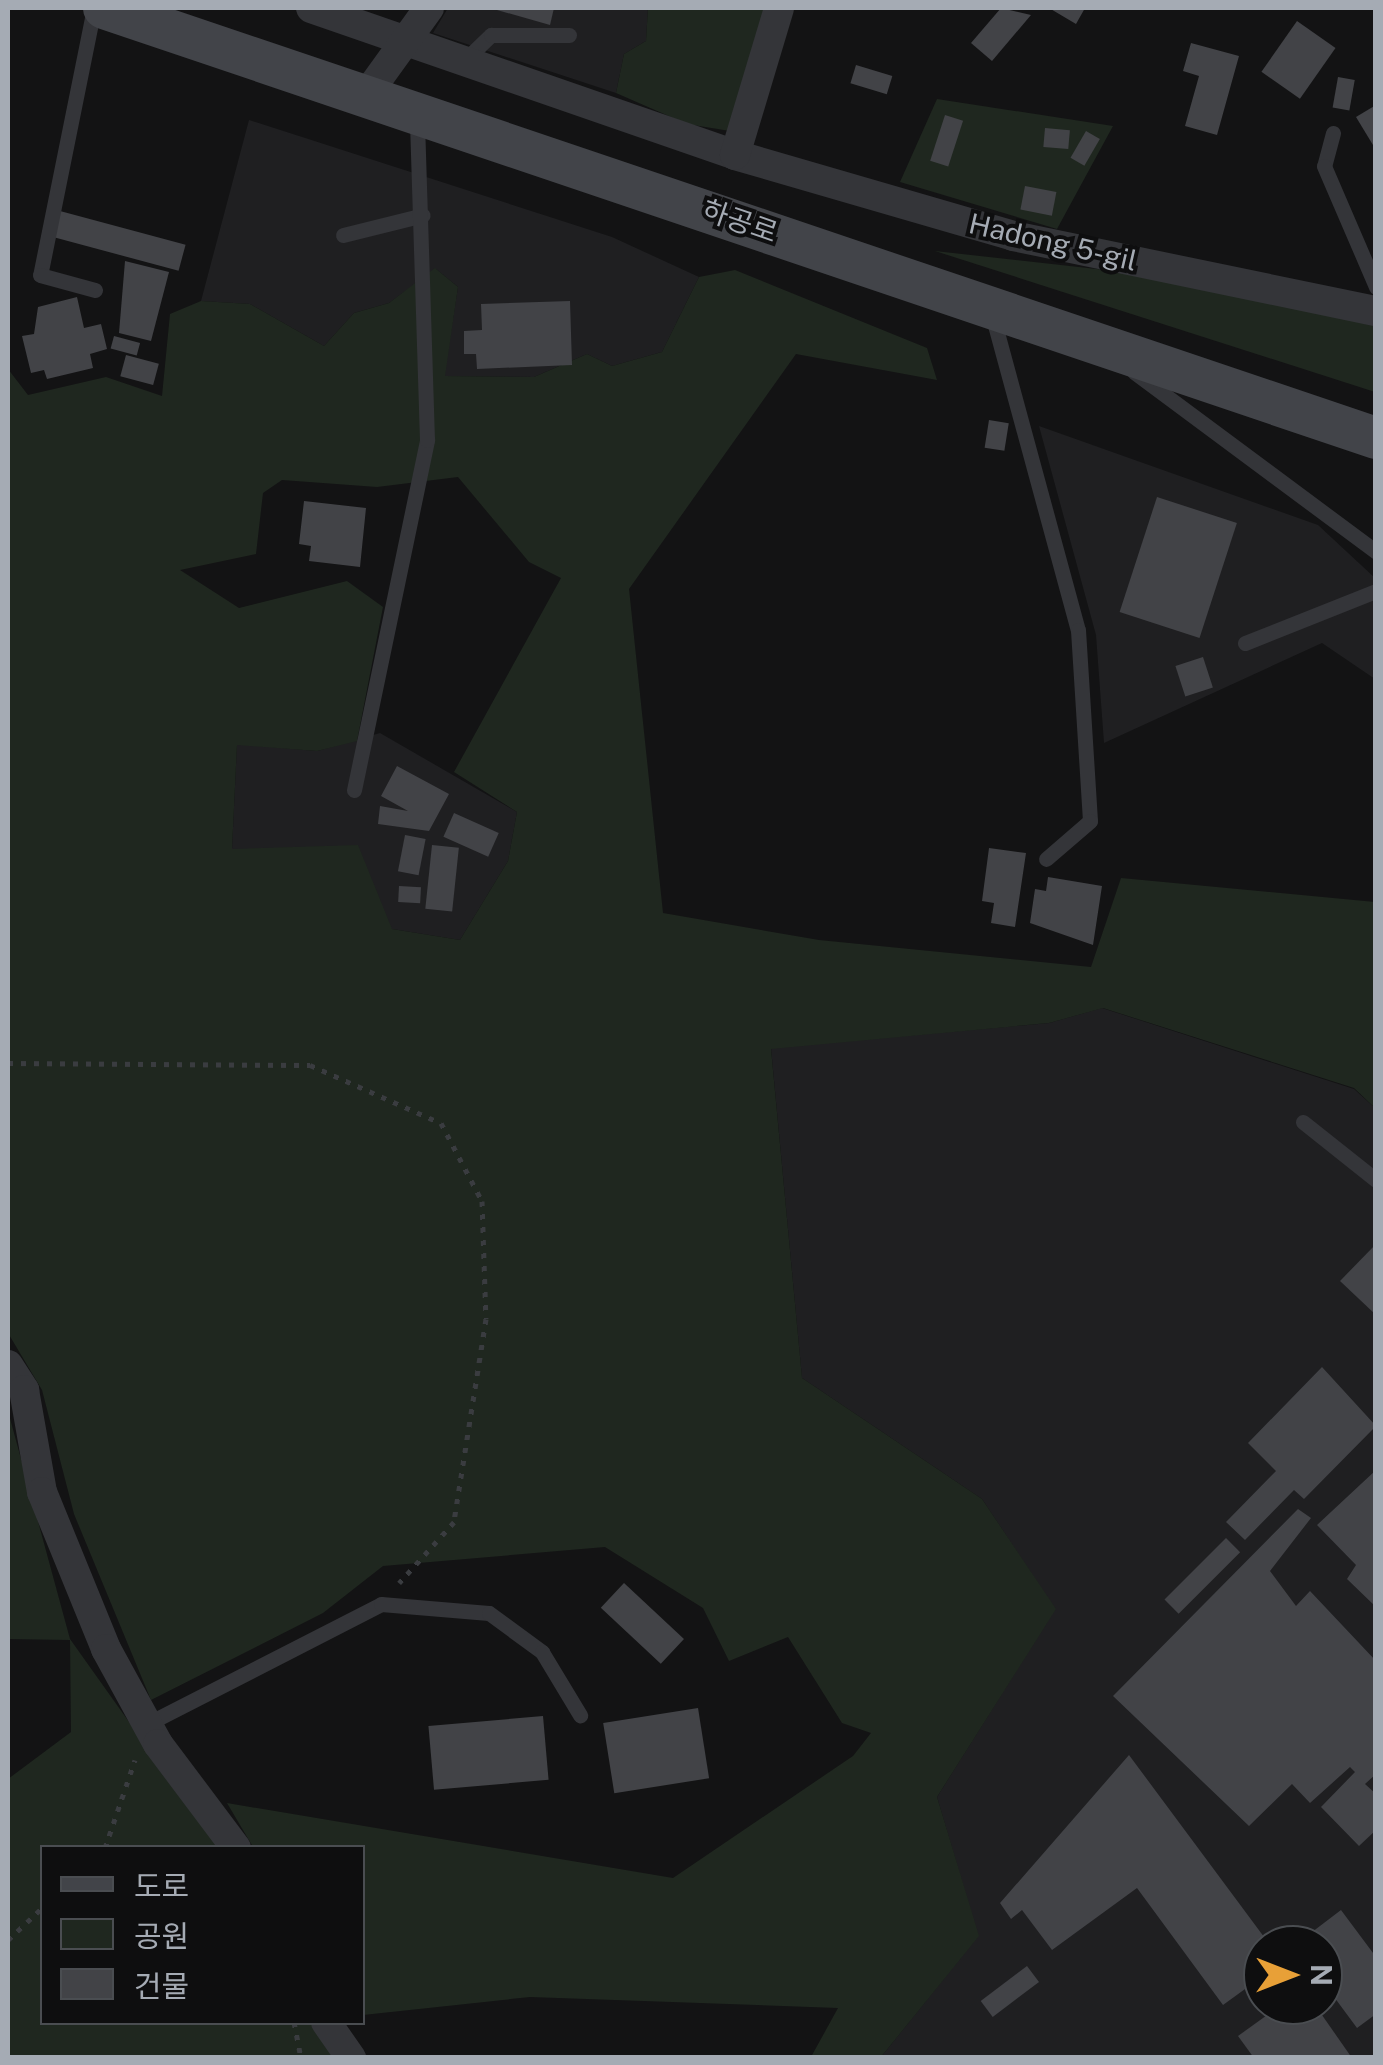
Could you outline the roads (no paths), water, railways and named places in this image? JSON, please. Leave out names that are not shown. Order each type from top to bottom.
[{"type":"main road","name":"하공로","points":[[104,8],[416,110],[1376,438]]},
{"type":"street","name":"Hadong 5-gil","points":[[312,8],[411,38],[735,155],[1013,236],[1376,310]]},
{"type":"street","points":[[367,94],[429,8]]},
{"type":"street","points":[[735,155],[779,8]]},
{"type":"street","points":[[8,1364],[24,1390],[42,1492],[147,1724],[234,1845]]},
{"type":"street","points":[[328,2025],[351,2058]]},
{"type":"lane","points":[[94,8],[40,275],[94,290]]},
{"type":"lane","points":[[466,59],[491,34],[569,34]]},
{"type":"lane","points":[[354,790],[427,440],[423,214],[416,110]]},
{"type":"lane","points":[[1333,132],[1328,182],[1376,286]]},
{"type":"lane","points":[[343,235],[423,214]]},
{"type":"lane","points":[[990,306],[1078,630],[1090,821],[1046,859]]},
{"type":"lane","points":[[1095,342],[1376,552]]},
{"type":"lane","points":[[1244,643],[1376,591]]},
{"type":"lane","points":[[1303,1122],[1376,1180]]},
{"type":"lane","points":[[147,1724],[381,1604],[489,1612],[542,1652],[580,1715]]}]
